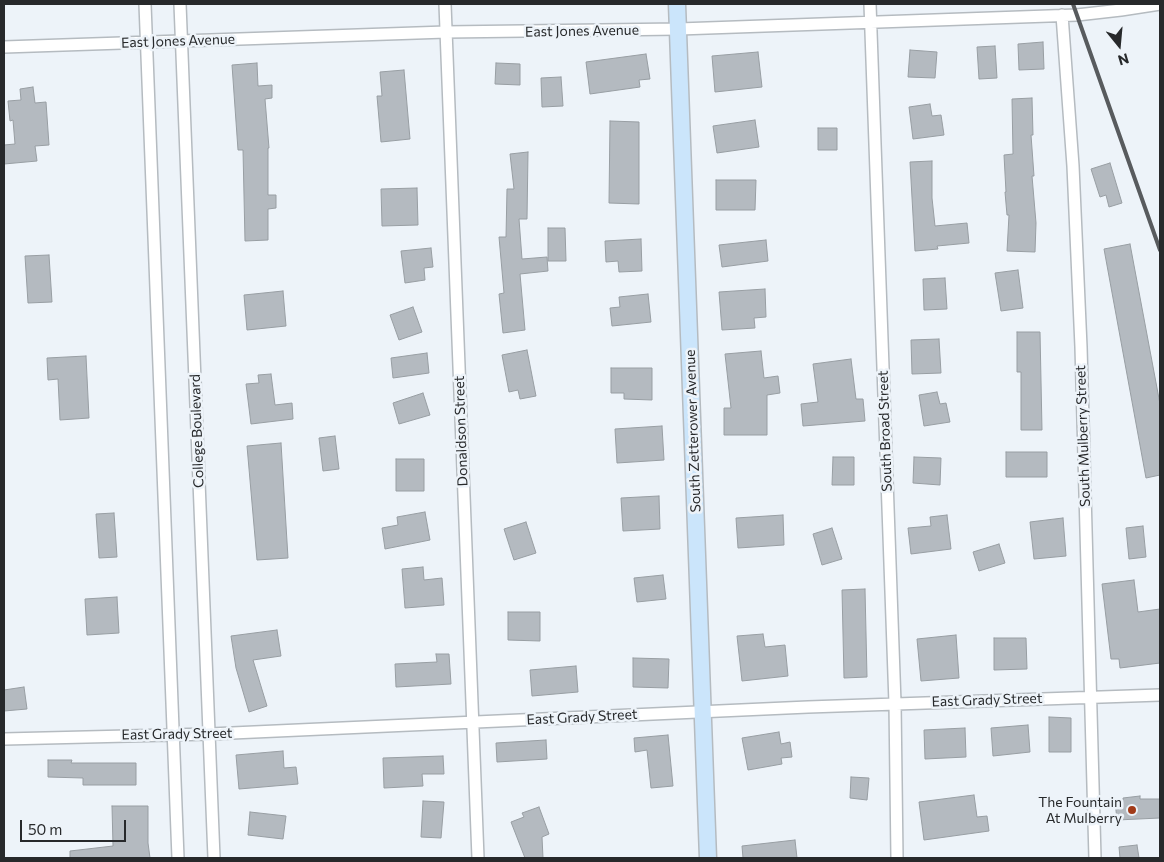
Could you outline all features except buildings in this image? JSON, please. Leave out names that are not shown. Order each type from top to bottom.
[{"type":"street","points":[[145,4],[178,858]]},
{"type":"street","name":"College Boulevard","points":[[180,4],[214,858]]},
{"type":"street","name":"Donaldson Street","points":[[445,4],[471,723],[478,858]]},
{"type":"street","name":"South Zetterower Avenue","points":[[677,4],[708,858]]},
{"type":"street","name":"South Broad Street","points":[[870,4],[895,703],[897,858]]},
{"type":"street","name":"East Jones Avenue","points":[[4,47],[446,32],[679,29],[1062,15],[1121,10],[1160,4]]},
{"type":"street","name":"South Mulberry Street","points":[[1062,15],[1073,166],[1081,346],[1095,858]]},
{"type":"street","name":"East Grady Street","points":[[4,739],[210,734],[895,703],[1160,695]]},
{"type":"railway","points":[[1073,4],[1160,250]]},
{"type":"place","name":"The Fountain At Mulberry","points":[[1132,810]]}]
